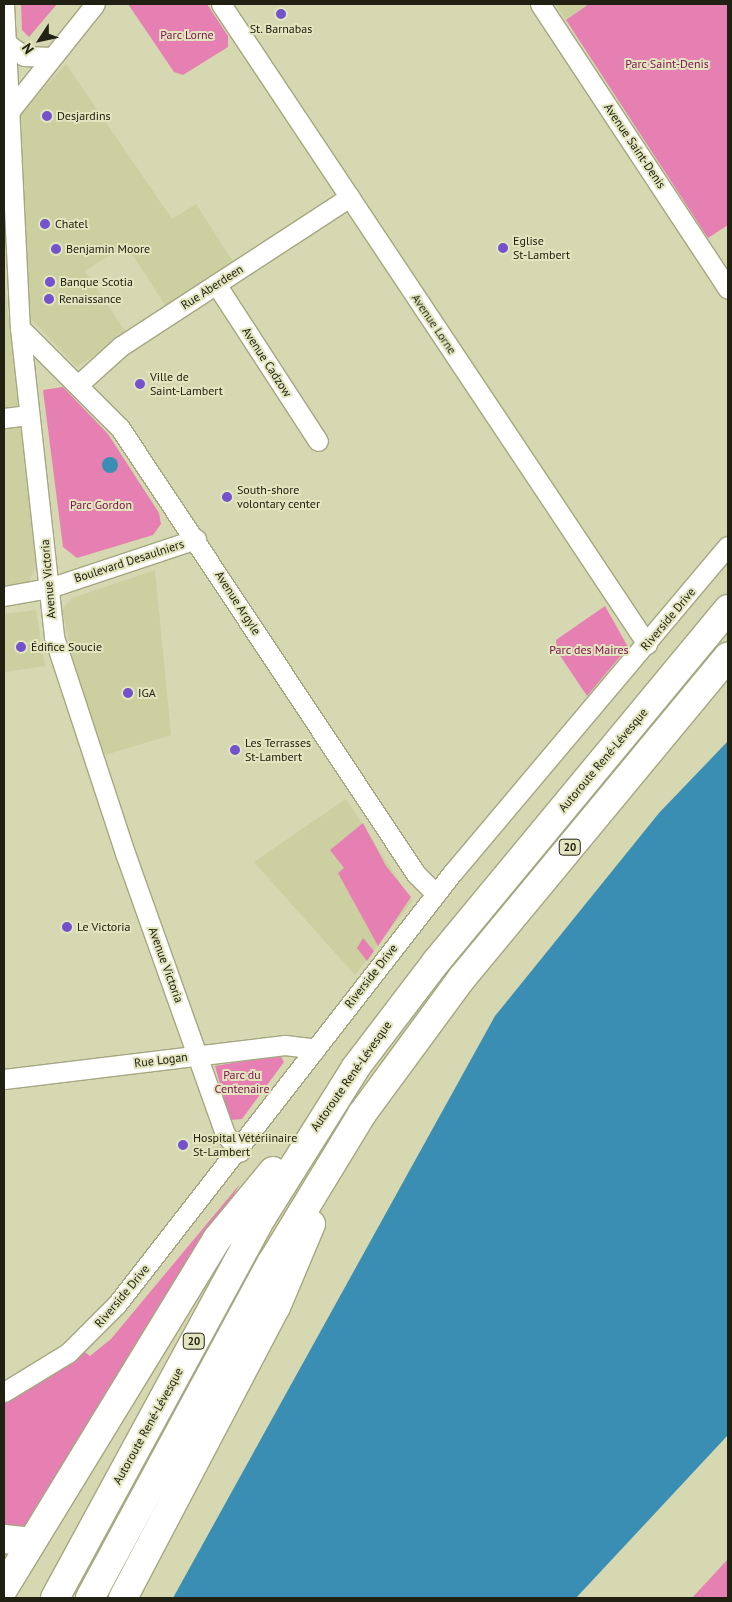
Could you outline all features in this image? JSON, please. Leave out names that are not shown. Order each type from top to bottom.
[{"type":"highway","name":"Autoroute René-Lévesque","points":[[55,1598],[262,1217],[341,1089],[436,962],[728,609]]},
{"type":"highway","name":"20","points":[[90,1598],[272,1262],[347,1136],[462,978],[728,657]]},
{"type":"highway","points":[[4,1588],[217,1239],[341,1089]]},
{"type":"highway","points":[[123,1598],[276,1307],[347,1136]]},
{"type":"highway","points":[[4,1539],[32,1542]]},
{"type":"street","name":"Avenue Victoria","points":[[4,4],[6,113],[20,328],[49,588],[48,604],[62,673],[199,1055],[225,1134],[240,1152]]},
{"type":"street","points":[[6,113],[95,4]]},
{"type":"street","name":"Avenue Lorne","points":[[222,4],[647,644]]},
{"type":"street","name":"Avenue Saint-Denis","points":[[540,4],[728,289]]},
{"type":"street","points":[[5,42],[24,56],[52,57]]},
{"type":"street","name":"Rue Aberdeen","points":[[80,383],[118,348],[350,197]]},
{"type":"street","name":"Avenue Cadzow","points":[[216,284],[318,441]]},
{"type":"street","name":"Avenue Argyle","points":[[20,328],[80,383],[120,428],[196,539],[416,874],[436,894]]},
{"type":"street","points":[[4,418],[29,415]]},
{"type":"street","name":"Boulevard Desaulniers","points":[[4,596],[49,588],[196,539]]},
{"type":"street","name":"Riverside Drive","points":[[4,1392],[59,1359],[94,1330],[240,1152],[316,1049],[436,894],[728,546]]},
{"type":"street","name":"Rue Logan","points":[[4,1080],[301,1044],[316,1049]]},
{"type":"shaded area","points":[[555,4],[589,4],[566,20]]},
{"type":"shaded area","points":[[66,64],[172,219],[196,204],[234,263],[167,308],[126,245],[85,271],[127,334],[77,367],[30,318],[18,134],[18,116]]},
{"type":"shaded area","points":[[4,278],[36,566],[29,582],[4,586]]},
{"type":"shaded area","points":[[155,570],[171,735],[105,755],[76,673],[62,609],[72,598]]},
{"type":"shaded area","name":"Édifice Soucie","points":[[36,610],[45,666],[4,672],[4,614]]},
{"type":"shaded area","points":[[346,799],[412,901],[355,975],[254,862]]},
{"type":"green space","points":[[21,4],[57,4],[29,37],[22,30]]},
{"type":"green space","name":"Parc Lorne","points":[[128,4],[207,4],[228,36],[228,47],[183,75],[174,72]]},
{"type":"green space","name":"Parc Saint-Denis","points":[[589,4],[728,4],[728,225],[708,238],[566,20]]},
{"type":"green space","name":"Parc Gordon","points":[[63,387],[108,434],[159,513],[161,524],[153,535],[77,558],[63,547],[43,390]]},
{"type":"green space","name":"Parc des Maires","points":[[605,606],[628,647],[587,696],[557,651],[556,640]]},
{"type":"green space","points":[[363,823],[386,866],[411,897],[378,946],[338,873],[344,868],[330,850]]},
{"type":"green space","points":[[363,938],[374,951],[367,961],[357,948]]},
{"type":"green space","name":"Parc du Centenaire","points":[[280,1055],[284,1062],[242,1119],[230,1120],[215,1066]]},
{"type":"green space","points":[[240,1184],[40,1516],[24,1530],[5,1530],[4,1402],[85,1352],[90,1356],[111,1339]]},
{"type":"green space","points":[[728,1559],[728,1598],[692,1598]]},
{"type":"water","points":[[107,457],[113,457],[118,462],[116,471],[107,473],[102,468],[102,462]]},
{"type":"water","points":[[728,741],[728,1435],[576,1598],[173,1598],[495,1016],[659,813]]},
{"type":"place","name":"St. Barnabas","points":[[281,14]]},
{"type":"place","name":"Desjardins","points":[[47,116]]},
{"type":"place","name":"Chatel","points":[[45,224]]},
{"type":"place","name":"Eglise St-Lambert","points":[[503,248]]},
{"type":"place","name":"Benjamin Moore","points":[[56,249]]},
{"type":"place","name":"Banque Scotia","points":[[50,282]]},
{"type":"place","name":"Renaissance","points":[[49,299]]},
{"type":"place","name":"Ville de Saint-Lambert","points":[[140,384]]},
{"type":"place","name":"South-shore volontary center","points":[[227,497]]},
{"type":"place","name":"Édifice Soucie","points":[[21,647]]},
{"type":"place","name":"IGA","points":[[128,693]]},
{"type":"place","name":"Les Terrasses St-Lambert","points":[[235,750]]},
{"type":"place","name":"Le Victoria","points":[[67,927]]},
{"type":"place","name":"Hospital Vétériinaire St-Lambert","points":[[183,1145]]}]
